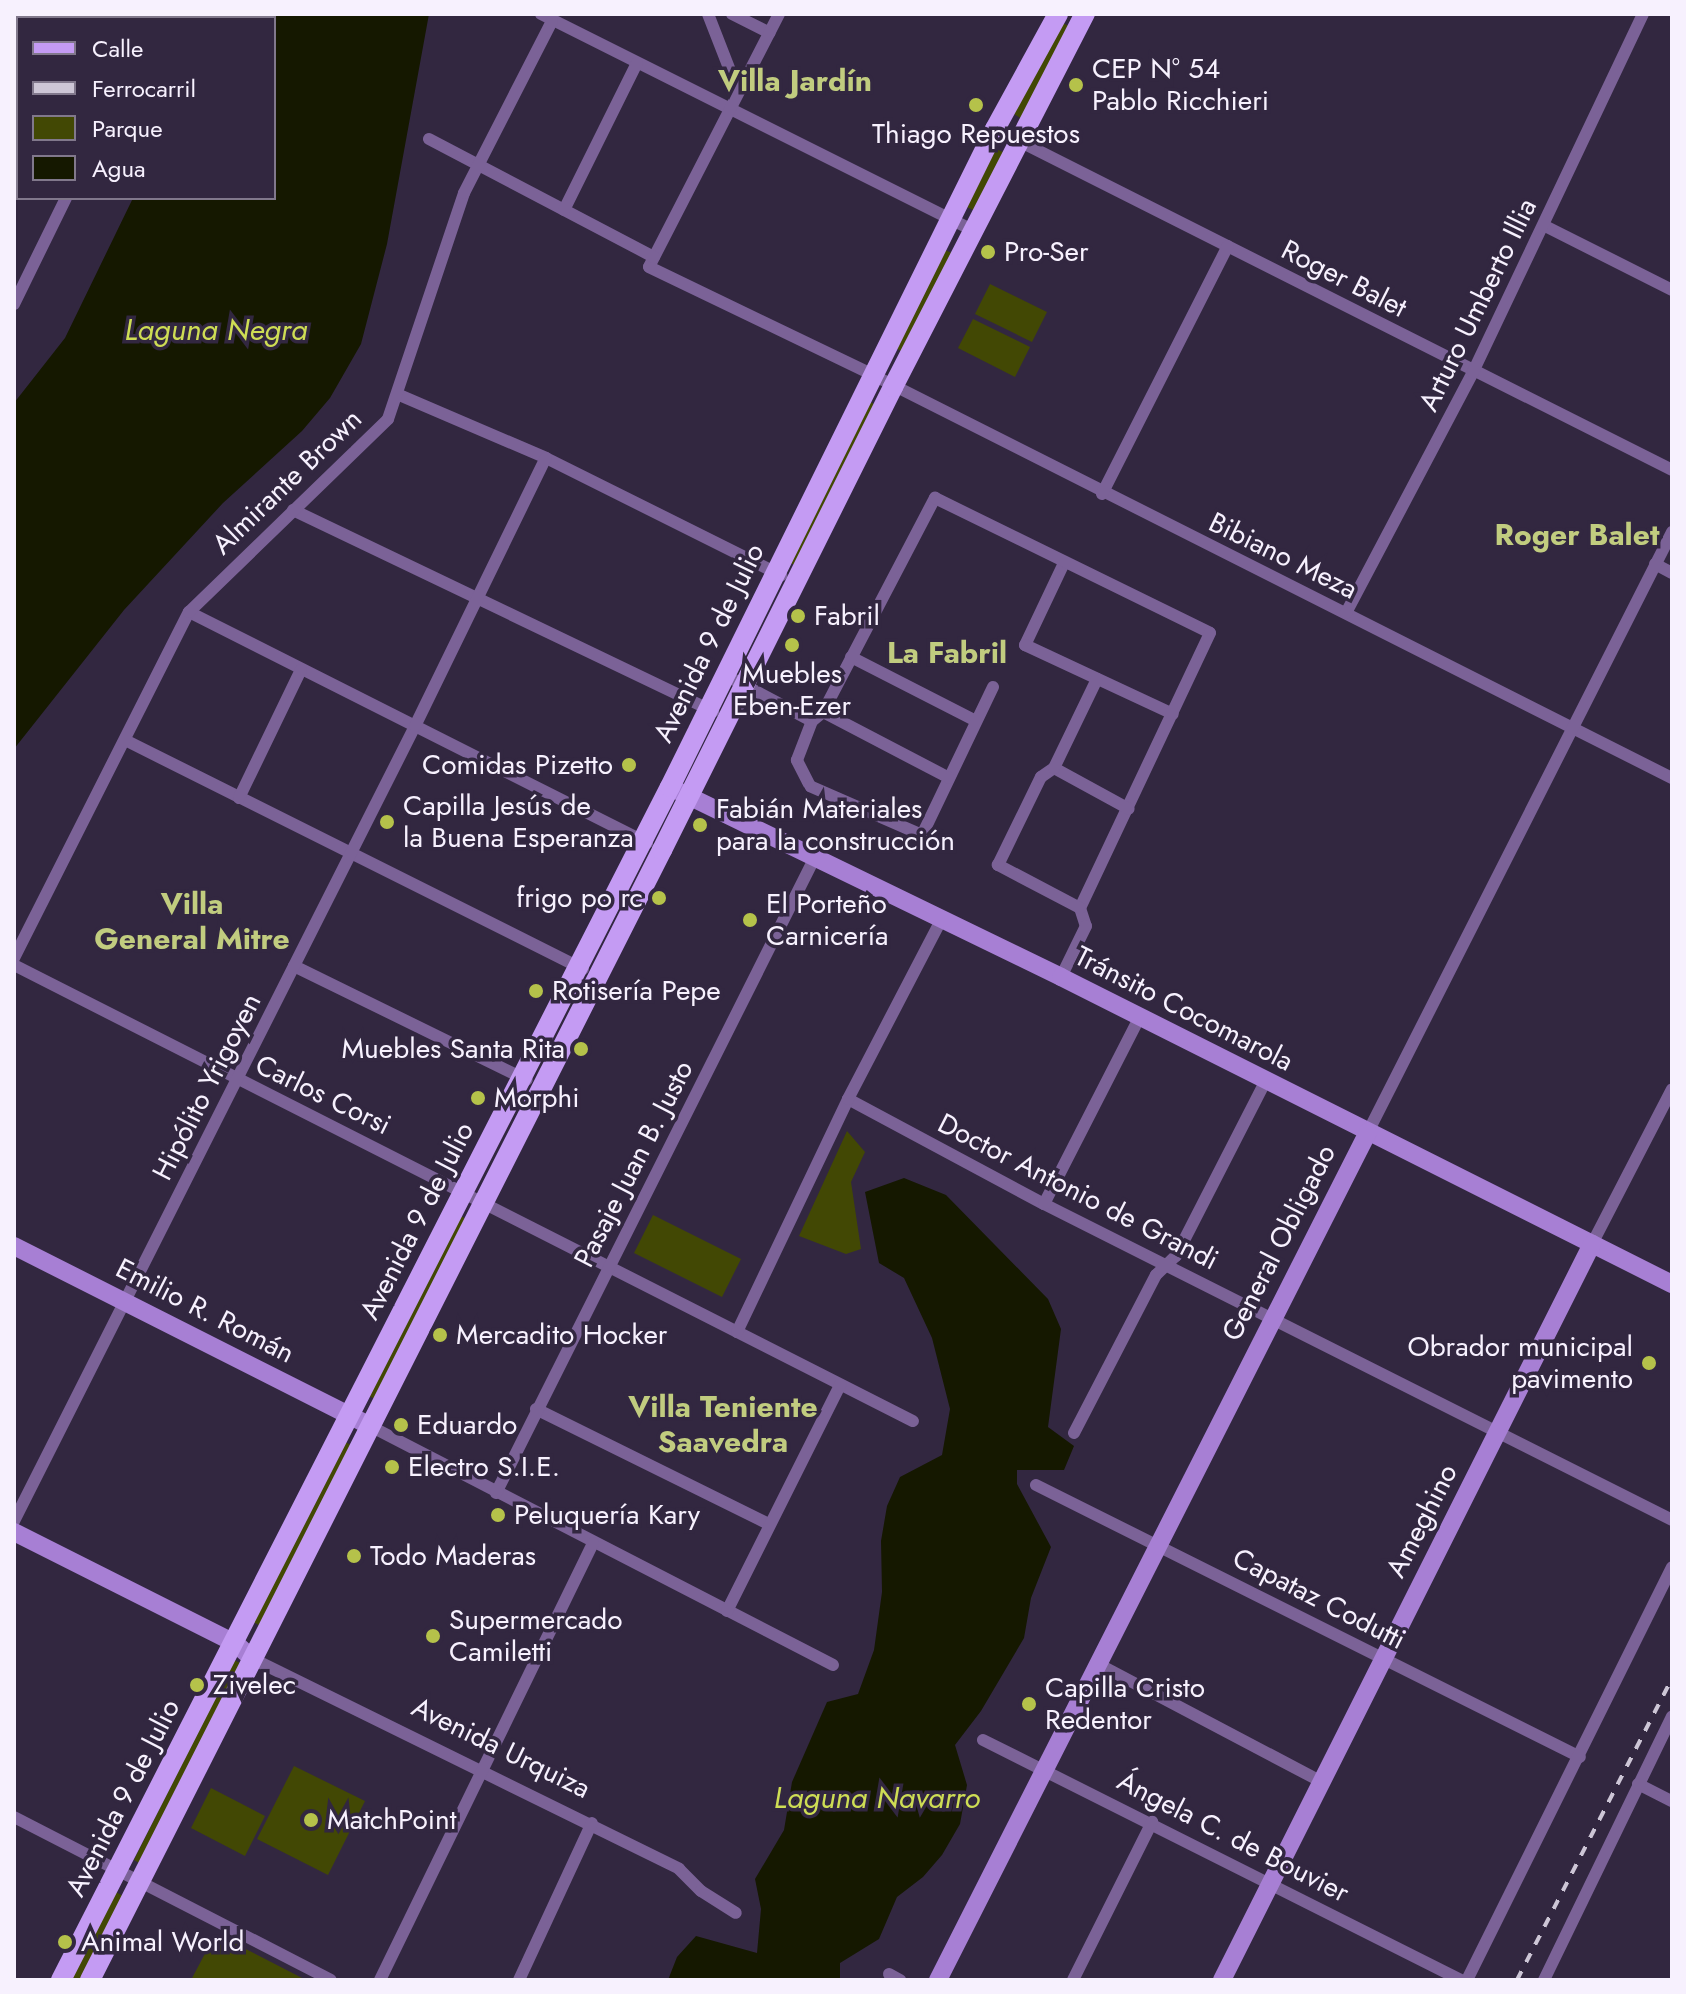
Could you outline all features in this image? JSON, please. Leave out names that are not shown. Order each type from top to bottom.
[{"type":"main road","name":"Avenida 9 de Julio","points":[[90,1980],[689,796],[718,713],[734,680],[775,572],[995,129],[1058,14]]},
{"type":"main road","name":"Avenida 9 de Julio","points":[[734,680],[794,582],[1085,14]]},
{"type":"main road","name":"Avenida 9 de Julio","points":[[61,1980],[642,840],[670,787],[718,713]]},
{"type":"street","points":[[708,14],[738,91]]},
{"type":"street","points":[[732,14],[770,33]]},
{"type":"street","points":[[651,262],[779,14]]},
{"type":"street","name":"Arturo Umberto Illia","points":[[1346,613],[1473,372],[1545,226],[1643,14]]},
{"type":"street","points":[[547,18],[975,231]]},
{"type":"street","name":"Almirante Brown","points":[[14,958],[189,612],[388,419],[464,193],[480,165],[547,18]]},
{"type":"street","points":[[564,210],[637,63]]},
{"type":"street","name":"Roger Balet","points":[[995,129],[1672,470]]},
{"type":"street","name":"Bibiano Meza","points":[[429,139],[564,210],[651,262],[893,387],[1672,778]]},
{"type":"street","points":[[14,304],[65,200]]},
{"type":"street","points":[[1545,226],[1672,290]]},
{"type":"street","points":[[1102,494],[1228,246]]},
{"type":"street","points":[[397,394],[546,458],[794,582]]},
{"type":"street","name":"Hipólito Yrigoyen","points":[[14,1521],[415,726],[546,458]]},
{"type":"street","points":[[993,687],[922,835],[810,786],[797,760],[812,721],[823,712],[935,498],[1210,633],[1080,908]]},
{"type":"street","points":[[293,510],[718,713]]},
{"type":"street","name":"General Obligado","points":[[938,1980],[1672,532]]},
{"type":"street","points":[[1064,563],[1025,645],[1173,714]]},
{"type":"street","points":[[1655,564],[1672,573]]},
{"type":"street","points":[[189,612],[662,850]]},
{"type":"street","points":[[851,657],[976,721]]},
{"type":"street","points":[[239,798],[301,670]]},
{"type":"street","points":[[1061,977],[1086,926],[1080,908],[998,865],[1041,777],[1054,768],[1097,679]]},
{"type":"street","points":[[734,680],[812,721]]},
{"type":"street","points":[[823,712],[949,778]]},
{"type":"street","points":[[125,740],[596,976]]},
{"type":"street","points":[[1054,768],[1129,809]]},
{"type":"street","name":"Tránsito Cocomarola","points":[[670,787],[1061,977],[1672,1284]]},
{"type":"street","name":"Pasaje Juan B. Justo","points":[[496,1493],[815,857]]},
{"type":"street","points":[[737,1332],[848,1099],[941,920]]},
{"type":"street","name":"Carlos Corsi","points":[[14,965],[481,1203]]},
{"type":"street","points":[[294,966],[541,1086]]},
{"type":"street","points":[[1044,1204],[1139,1018]]},
{"type":"street","points":[[1074,1433],[1156,1275],[1176,1256],[1265,1082]]},
{"type":"street","name":"Ameghino","points":[[1222,1980],[1672,1089]]},
{"type":"street","name":"Doctor Antonio de Grandi","points":[[848,1099],[1165,1266],[1672,1520]]},
{"type":"street","points":[[481,1203],[913,1421]]},
{"type":"street","name":"Emilio R. Román","points":[[14,1246],[370,1426]]},
{"type":"street","points":[[727,1611],[840,1385]]},
{"type":"street","points":[[536,1409],[769,1524]]},
{"type":"street","points":[[370,1426],[833,1665]]},
{"type":"street","name":"Capataz Codutti","points":[[1036,1485],[1580,1757]]},
{"type":"street","name":"Avenida Urquiza","points":[[14,1532],[235,1643],[253,1659],[592,1823],[679,1869],[701,1891],[736,1913]]},
{"type":"street","points":[[380,1980],[593,1543]]},
{"type":"street","points":[[1464,1980],[1580,1757],[1672,1567]]},
{"type":"street","points":[[1100,1665],[1322,1782]]},
{"type":"street","points":[[1544,1980],[1672,1716]]},
{"type":"street","name":"Ángela C. de Bouvier","points":[[983,1740],[1464,1980]]},
{"type":"street","points":[[1638,1784],[1672,1801]]},
{"type":"street","points":[[14,1817],[331,1980]]},
{"type":"street","points":[[1073,1980],[1152,1822]]},
{"type":"street","points":[[519,1980],[592,1823]]},
{"type":"green space","points":[[1060,22],[1069,26],[1022,119],[1014,114]]},
{"type":"green space","points":[[996,149],[1005,153],[975,211],[967,207]]},
{"type":"green space","points":[[945,250],[954,254],[904,353],[896,348]]},
{"type":"green space","points":[[990,284],[1047,312],[1032,342],[975,314]]},
{"type":"green space","points":[[973,319],[1030,347],[1015,377],[958,348]]},
{"type":"green space","points":[[869,401],[877,406],[797,566],[788,562]]},
{"type":"green space","points":[[847,1131],[865,1152],[851,1182],[861,1249],[846,1254],[799,1236]]},
{"type":"green space","points":[[458,1214],[466,1219],[375,1399],[367,1395]]},
{"type":"green space","points":[[653,1215],[741,1259],[722,1297],[634,1253]]},
{"type":"green space","points":[[343,1441],[351,1445],[261,1626],[253,1622]]},
{"type":"green space","points":[[234,1660],[242,1664],[141,1864],[134,1860]]},
{"type":"green space","name":"MatchPoint","points":[[294,1766],[365,1801],[328,1875],[257,1839]]},
{"type":"green space","name":"MatchPoint","points":[[211,1788],[265,1816],[245,1856],[191,1828]]},
{"type":"green space","points":[[116,1892],[123,1896],[81,1980],[71,1980]]},
{"type":"green space","points":[[218,1940],[220,1945],[234,1943],[306,1980],[191,1980],[209,1946]]},
{"type":"water","name":"Laguna Negra","points":[[429,14],[387,244],[361,344],[330,398],[302,431],[223,503],[124,610],[14,749],[14,403],[65,338],[132,200],[276,200],[276,16],[182,16]]},
{"type":"water","name":"Laguna Navarro","points":[[904,1178],[946,1195],[1048,1299],[1061,1329],[1048,1427],[1074,1446],[1064,1470],[1017,1470],[1017,1484],[1051,1547],[1031,1598],[1024,1638],[981,1711],[955,1745],[967,1785],[960,1824],[942,1855],[923,1877],[897,1897],[879,1939],[840,1963],[840,1980],[668,1980],[677,1957],[696,1936],[757,1953],[761,1909],[755,1879],[784,1830],[792,1782],[827,1702],[858,1694],[874,1650],[882,1592],[881,1541],[887,1506],[900,1477],[942,1455],[950,1409],[932,1338],[904,1278],[879,1263],[865,1192]]},
{"type":"railway","points":[[1517,1980],[1672,1679]]},
{"type":"place","name":"CEP Nº 54 Pablo Ricchieri","points":[[1076,85]]},
{"type":"place","name":"Thiago Repuestos","points":[[976,105]]},
{"type":"place","name":"Pro-Ser","points":[[988,252]]},
{"type":"place","name":"Fabril","points":[[798,616]]},
{"type":"place","name":"Muebles Eben-Ezer","points":[[792,645]]},
{"type":"place","name":"Comidas Pizetto","points":[[629,765]]},
{"type":"place","name":"Capilla Jesús de la Buena Esperanza","points":[[387,822]]},
{"type":"place","name":"Fabián Materiales para la construcción","points":[[700,825]]},
{"type":"place","name":"frigo po rc","points":[[659,898]]},
{"type":"place","name":"El Porteño Carnicería","points":[[750,920]]},
{"type":"place","name":"Rotisería Pepe","points":[[536,991]]},
{"type":"place","name":"Muebles Santa Rita","points":[[581,1049]]},
{"type":"place","name":"Morphi","points":[[478,1098]]},
{"type":"place","name":"Mercadito Hocker","points":[[440,1335]]},
{"type":"place","name":"Obrador municipal pavimento","points":[[1649,1363]]},
{"type":"place","name":"Eduardo","points":[[401,1425]]},
{"type":"place","name":"Electro S.I.E.","points":[[392,1467]]},
{"type":"place","name":"Peluquería Kary","points":[[498,1515]]},
{"type":"place","name":"Todo Maderas","points":[[354,1556]]},
{"type":"place","name":"Supermercado Camiletti","points":[[433,1636]]},
{"type":"place","name":"Zivelec","points":[[197,1685]]},
{"type":"place","name":"Capilla Cristo Redentor","points":[[1029,1704]]},
{"type":"place","name":"MatchPoint","points":[[311,1820]]},
{"type":"place","name":"Animal World","points":[[65,1942]]},
{"type":"district","name":"Villa Jardín","points":[[795,81]]},
{"type":"district","name":"Roger Balet","points":[[1577,535]]},
{"type":"district","name":"La Fabril","points":[[947,653]]},
{"type":"district","name":"Villa General Mitre","points":[[192,921]]},
{"type":"district","name":"Villa Teniente Saavedra","points":[[723,1424]]}]
